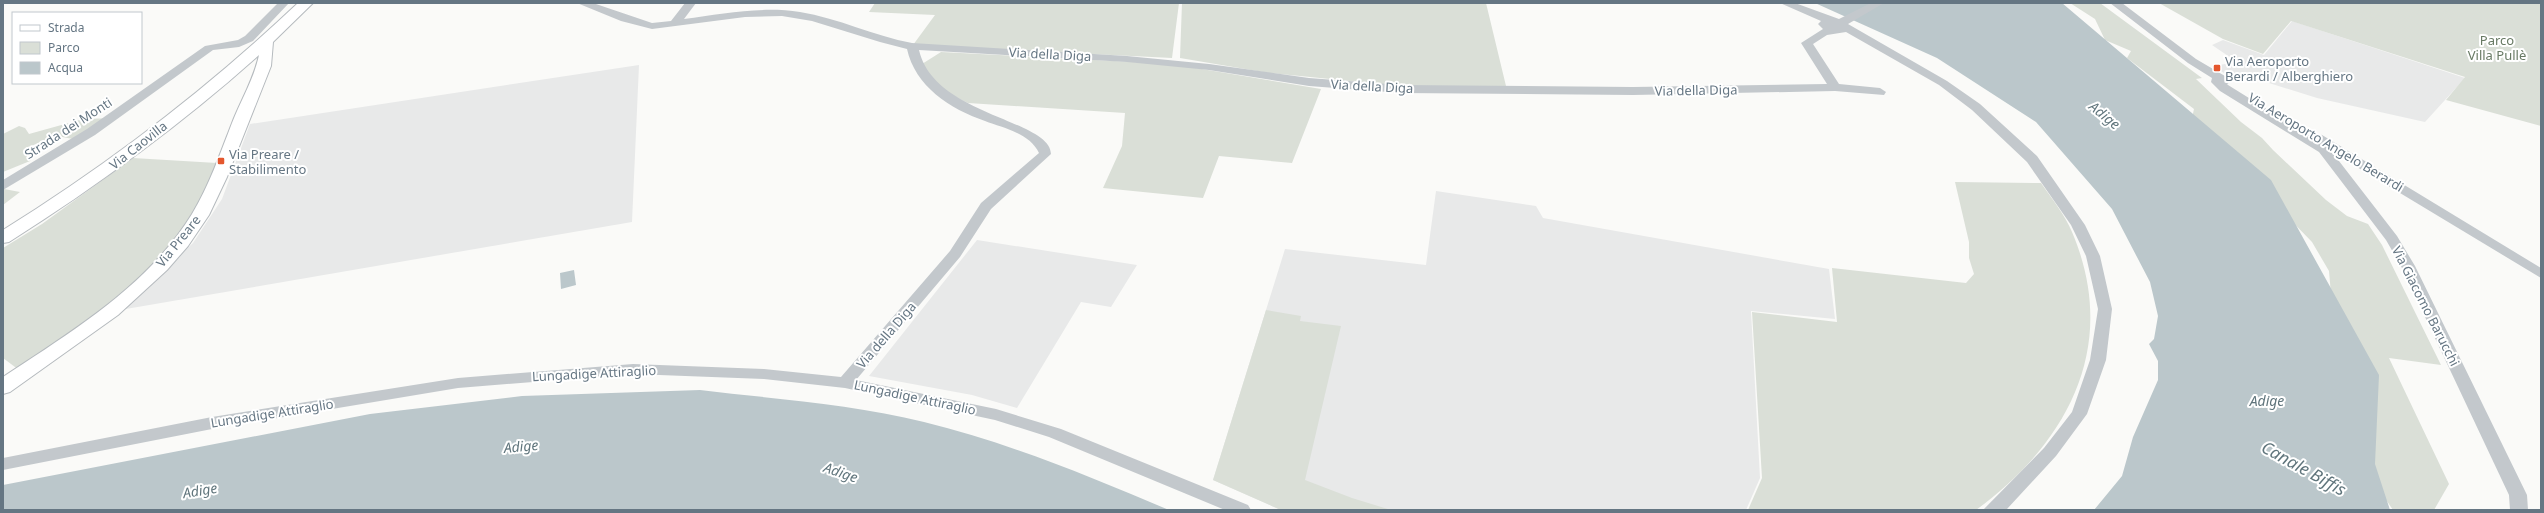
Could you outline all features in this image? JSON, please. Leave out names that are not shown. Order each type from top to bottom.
[{"type":"main road","points":[[266,42],[306,3]]},
{"type":"main road","name":"Via Caovilla","points":[[3,238],[51,209],[127,156],[266,42]]},
{"type":"main road","name":"Via Preare","points":[[3,387],[104,317],[156,269],[190,230],[210,197],[254,89],[269,50],[266,42]]},
{"type":"street","name":"Strada dei Monti","points":[[3,186],[91,132],[209,48],[220,44],[235,44],[250,38],[284,3]]},
{"type":"street","name":"Via della Diga","points":[[582,3],[619,15],[634,23],[652,26],[751,13],[801,15],[831,23],[890,44],[1127,59],[1209,67],[1309,82],[1401,89],[1633,91],[1835,87],[1880,92]]},
{"type":"street","points":[[674,24],[691,3]]},
{"type":"street","points":[[1785,3],[1902,58],[1976,106],[2032,159],[2078,225],[2093,256],[2105,309],[2098,360],[2079,414],[2050,452],[2001,504],[1992,510]]},
{"type":"street","points":[[1835,87],[1807,43],[1879,3]]},
{"type":"street","name":"Via Aeroporto Angelo Berardi","points":[[2115,3],[2192,61],[2541,274]]},
{"type":"street","name":"Via della Diga","points":[[845,383],[956,254],[986,206],[1044,154],[1045,151],[1032,137],[1023,131],[983,116],[927,82],[913,54],[912,46]]},
{"type":"street","name":"Via Giacomo Barucchi","points":[[2220,78],[2217,79],[2217,82],[2224,88],[2323,149],[2392,239],[2408,266],[2518,495],[2519,510]]},
{"type":"street","name":"Lungadige Attiraglio","points":[[3,464],[212,423],[458,383],[633,369],[764,374],[845,383],[996,415],[1055,433],[1242,510]]},
{"type":"shaded area","points":[[2292,21],[2465,78],[2425,122],[2317,98],[2253,78],[2238,82],[2213,66],[2237,62],[2212,45],[2223,40],[2264,55]]},
{"type":"shaded area","points":[[639,65],[632,222],[120,310],[193,243],[222,199],[250,124]]},
{"type":"shaded area","points":[[1436,191],[1536,206],[1543,218],[1829,269],[1835,319],[1751,311],[1760,478],[1746,510],[1281,510],[1213,480],[1285,249],[1426,265]]},
{"type":"shaded area","points":[[977,240],[1137,265],[1111,307],[1081,302],[1017,408],[972,395],[869,376]]},
{"type":"green space","points":[[875,3],[1179,3],[1172,58],[913,45],[935,15],[869,12]]},
{"type":"green space","points":[[1182,3],[1486,3],[1506,86],[1400,86],[1269,73],[1180,58]]},
{"type":"green space","points":[[2070,3],[2100,3],[2202,78],[2196,79],[2241,122],[2262,138],[2326,200],[2347,216],[2368,224],[2382,245],[2441,365],[2389,358],[2449,484],[2434,510],[2393,510],[2367,472],[2332,306],[2329,271],[2312,242],[2192,118],[2194,109],[2127,58],[2131,51],[2105,40],[2095,19]]},
{"type":"green space","name":"Parco Villa Pullè","points":[[2159,3],[2541,3],[2541,126],[2446,100],[2465,77],[2291,21],[2263,54],[2223,39]]},
{"type":"green space","points":[[941,52],[1172,64],[1321,89],[1292,163],[1219,156],[1203,198],[1103,188],[1122,146],[1125,113],[968,103],[937,88],[922,64]]},
{"type":"green space","points":[[116,118],[73,139],[57,136],[31,146],[31,151],[35,156],[30,161],[3,172],[3,134],[19,126],[25,128],[29,134],[83,119]]},
{"type":"green space","points":[[133,158],[217,163],[190,220],[178,238],[162,257],[124,293],[103,310],[19,370],[3,358],[3,248],[42,224]]},
{"type":"green space","points":[[1955,182],[2041,183],[2062,213],[2072,232],[2085,274],[2090,314],[2087,352],[2077,388],[2060,422],[2037,454],[2009,483],[1976,510],[1748,510],[1762,478],[1752,312],[1837,322],[1832,268],[1966,283],[1974,274],[1969,258],[1969,242]]},
{"type":"green space","points":[[3,188],[4,189],[20,192],[3,205]]},
{"type":"green space","points":[[1266,310],[1301,316],[1300,321],[1341,326],[1305,480],[1352,498],[1391,510],[1281,510],[1213,480]]},
{"type":"water","name":"Adige","points":[[1815,3],[2062,3],[2271,180],[2379,375],[2375,464],[2390,510],[2094,510],[2122,476],[2133,437],[2158,380],[2158,361],[2149,344],[2154,339],[2158,316],[2150,282],[2112,209],[2036,122],[1937,58]]},
{"type":"water","points":[[574,270],[576,285],[561,289],[560,273]]},
{"type":"water","name":"Adige","points":[[700,390],[841,406],[897,416],[956,430],[1048,461],[1169,510],[3,510],[3,485],[370,414],[522,396]]},
{"type":"place","name":"Via Aeroporto Berardi / Alberghiero","points":[[2217,68]]},
{"type":"place","name":"Via Preare / Stabilimento","points":[[221,161]]},
{"type":"water label","name":"Canale Biffis","points":[[2304,468]]}]
